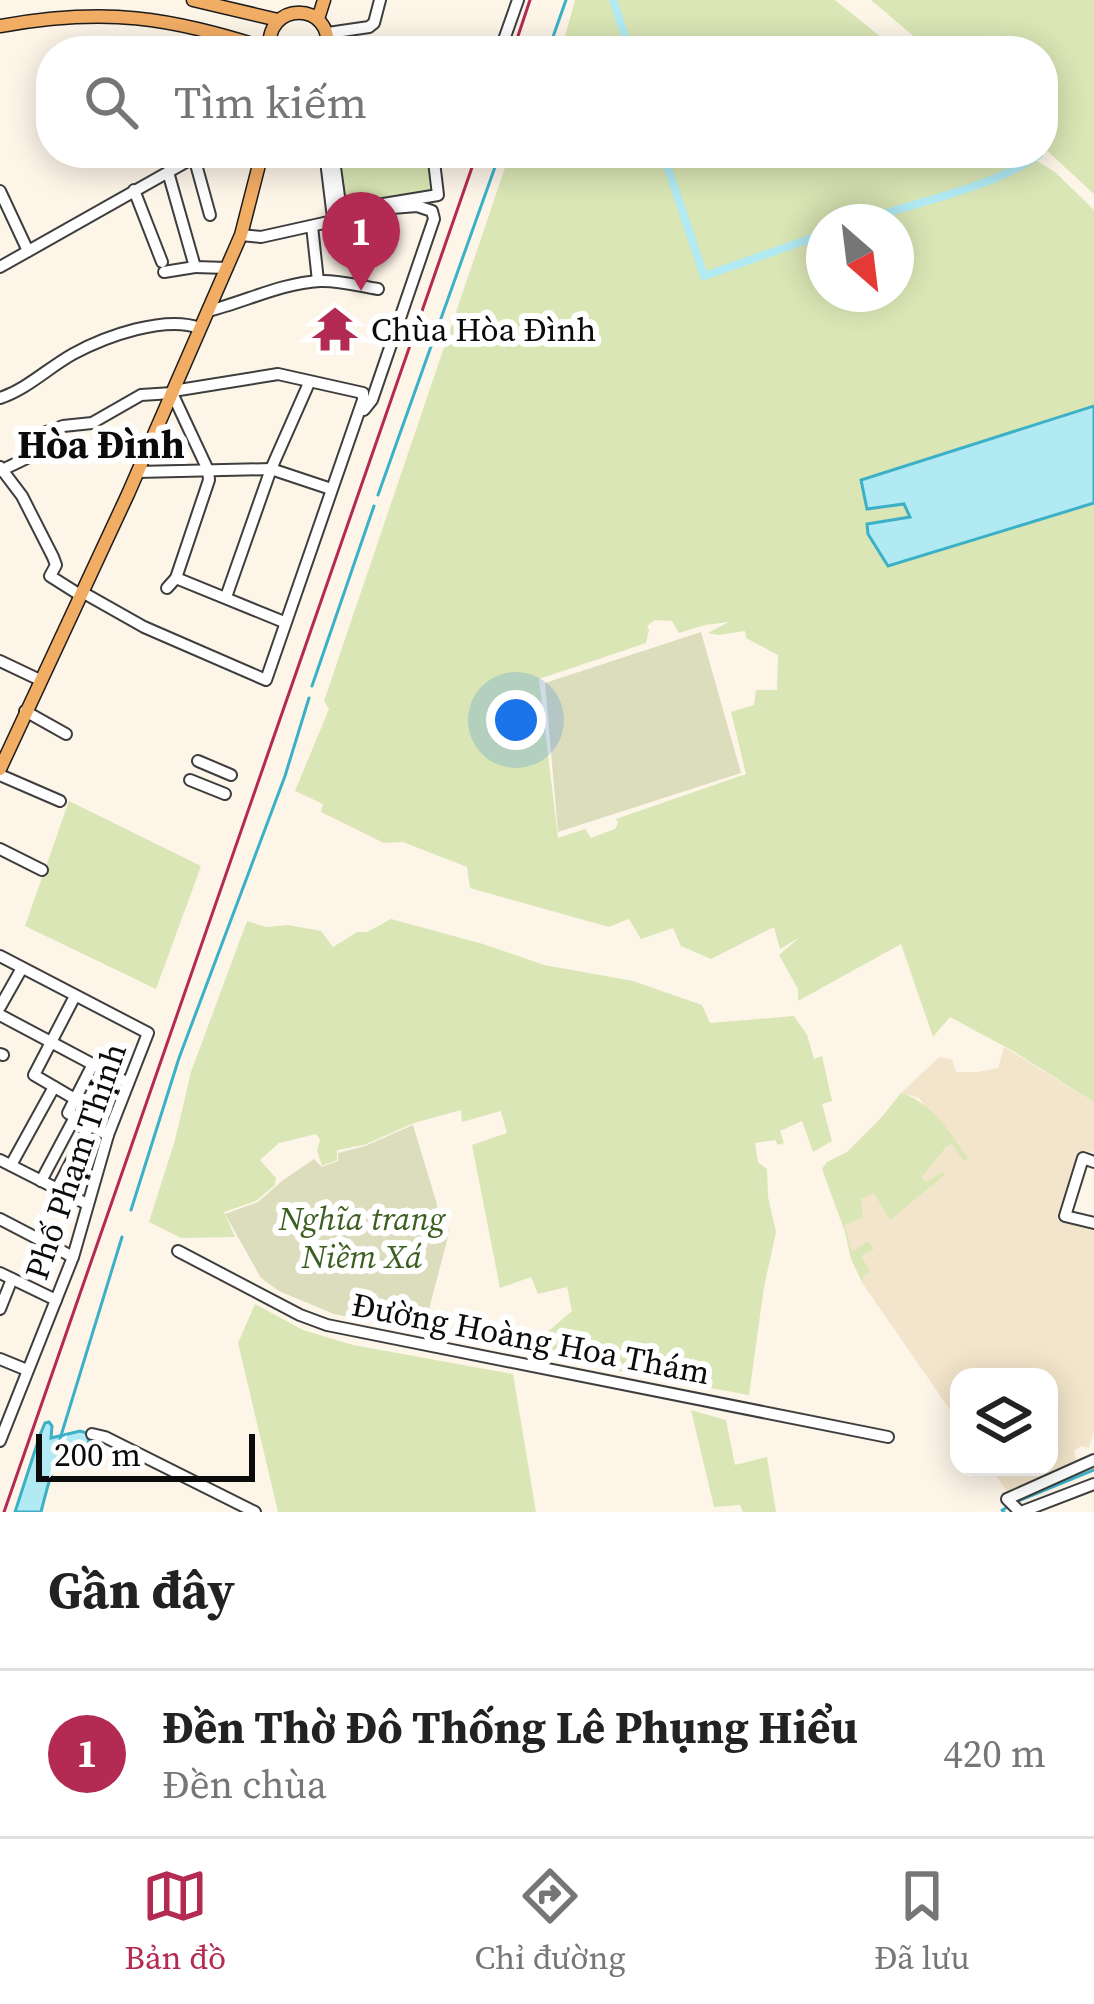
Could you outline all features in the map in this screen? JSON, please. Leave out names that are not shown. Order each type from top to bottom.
[{"type":"main road","points":[[121,16],[122,0]]},
{"type":"main road","points":[[193,0],[278,20]]},
{"type":"main road","points":[[318,19],[324,0]]},
{"type":"main road","points":[[270,36],[278,20],[297,6],[318,19],[328,36]]},
{"type":"main road","points":[[0,26],[89,15],[121,16],[180,23],[223,36]]},
{"type":"main road","points":[[0,772],[4,747],[81,593],[242,235],[258,168]]},
{"type":"street","points":[[328,33],[369,28],[380,0]]},
{"type":"street","points":[[505,36],[518,0]]},
{"type":"street","points":[[0,267],[175,168]]},
{"type":"street","points":[[201,168],[210,215]]},
{"type":"street","points":[[327,168],[337,216]]},
{"type":"street","points":[[334,168],[337,216]]},
{"type":"street","points":[[242,235],[261,237],[438,195],[435,168]]},
{"type":"street","points":[[168,172],[195,267]]},
{"type":"street","points":[[134,190],[163,267],[227,268]]},
{"type":"street","points":[[0,191],[28,251]]},
{"type":"street","points":[[356,420],[372,400],[434,219],[425,208],[392,208]]},
{"type":"street","points":[[312,226],[318,281]]},
{"type":"street","points":[[208,311],[283,286],[318,281],[378,289]]},
{"type":"street","points":[[0,398],[94,344],[174,322],[200,328]]},
{"type":"street","points":[[278,374],[362,392],[356,420],[266,680],[144,627],[50,577],[56,565],[22,496],[0,470],[28,457],[25,442],[29,438],[63,426],[92,423],[141,395],[278,374]]},
{"type":"street","points":[[226,598],[309,383]]},
{"type":"street","points":[[167,589],[176,578],[209,480],[172,392]]},
{"type":"street","points":[[137,472],[272,469],[331,489]]},
{"type":"street","points":[[176,578],[284,622]]},
{"type":"street","points":[[0,661],[40,680]]},
{"type":"street","points":[[26,711],[66,734]]},
{"type":"street","points":[[198,761],[230,775]]},
{"type":"street","points":[[0,772],[60,801]]},
{"type":"street","points":[[190,780],[225,794]]},
{"type":"street","points":[[0,849],[42,870]]},
{"type":"street","points":[[0,956],[75,996],[34,1075],[75,1100]]},
{"type":"street","points":[[22,968],[0,1011],[128,1083]]},
{"type":"street","name":"Phố Phạm Thịnh","points":[[0,1441],[73,1257],[108,1135],[148,1033],[75,996]]},
{"type":"street","points":[[92,1066],[68,1113],[108,1135]]},
{"type":"street","points":[[54,1088],[5,1163],[88,1204]]},
{"type":"street","points":[[40,1181],[75,1117]]},
{"type":"street","points":[[57,1189],[90,1125]]},
{"type":"street","points":[[1088,1160],[1065,1216],[1094,1223]]},
{"type":"street","points":[[0,1219],[73,1257]]},
{"type":"street","name":"Đường Hoàng Hoa Thám","points":[[178,1251],[327,1325],[889,1436]]},
{"type":"street","points":[[0,1308],[6,1276],[56,1300]]},
{"type":"street","points":[[0,1359],[27,1370]]},
{"type":"street","points":[[92,1434],[255,1512]]},
{"type":"street","points":[[1092,1489],[1021,1512],[1007,1499],[1094,1460]]},
{"type":"shaded area","points":[[1004,1047],[1094,1102],[1094,1152],[1084,1151],[1058,1219],[1094,1231],[1094,1431],[1089,1448],[1074,1451],[1077,1462],[1058,1471],[1058,1368],[950,1368],[950,1410],[863,1284],[870,1272],[862,1256],[873,1249],[868,1241],[852,1253],[845,1225],[863,1218],[861,1199],[874,1192],[891,1219],[946,1174],[926,1182],[922,1177],[947,1146],[952,1144],[965,1161],[919,1098],[901,1093],[939,1057],[952,1059],[956,1072],[998,1068]]},
{"type":"shaded area","points":[[996,1476],[1047,1476],[1009,1494]]},
{"type":"green space","points":[[575,0],[835,0],[879,36],[565,36]]},
{"type":"green space","points":[[871,0],[1094,0],[1094,194],[1058,161],[1058,36],[913,36]]},
{"type":"green space","points":[[338,168],[431,168],[434,194],[344,206]]},
{"type":"green space","points":[[505,168],[1048,168],[1094,210],[1094,406],[861,481],[905,504],[910,518],[888,566],[1094,503],[1094,1102],[950,1017],[933,1037],[901,944],[798,1001],[798,989],[779,955],[800,937],[780,949],[774,927],[711,959],[681,946],[673,928],[641,939],[629,919],[609,927],[470,888],[467,867],[403,842],[384,843],[321,812],[323,804],[295,791],[329,709],[324,701]],"holes":[[[655,620],[672,621],[679,633],[729,622],[708,633],[745,631],[746,638],[778,655],[777,690],[756,690],[754,705],[731,712],[746,774],[616,819],[615,829],[591,838],[585,829],[558,838],[539,679],[646,643],[647,626]]]},
{"type":"green space","points":[[701,632],[741,773],[558,832],[545,683]]},
{"type":"green space","points":[[69,801],[201,866],[156,989],[25,926]]},
{"type":"green space","points":[[391,919],[544,965],[633,981],[702,1005],[710,1023],[794,1016],[807,1035],[814,1059],[822,1056],[832,1101],[822,1104],[832,1141],[813,1152],[802,1121],[780,1131],[784,1143],[755,1143],[758,1162],[767,1169],[776,1232],[749,1395],[547,1358],[544,1335],[572,1311],[567,1287],[538,1294],[531,1277],[500,1288],[472,1145],[507,1133],[501,1111],[462,1122],[461,1110],[414,1123],[364,1145],[337,1150],[337,1160],[322,1166],[316,1134],[279,1143],[260,1160],[276,1178],[275,1185],[256,1201],[224,1212],[235,1237],[181,1238],[149,1222],[191,1072],[247,921],[321,931],[333,947]]},
{"type":"green space","points":[[901,1093],[931,1111],[968,1158],[964,1161],[952,1144],[947,1146],[922,1177],[926,1182],[946,1174],[890,1220],[874,1193],[861,1199],[863,1218],[845,1225],[852,1252],[868,1241],[874,1249],[862,1256],[870,1272],[863,1284],[822,1169],[847,1152]]},
{"type":"green space","name":"Nghĩa trang Niềm Xá","points":[[413,1125],[442,1231],[450,1229],[427,1317],[404,1328],[334,1314],[279,1291],[261,1278],[225,1214],[258,1202],[314,1159],[322,1167],[338,1161],[338,1153]]},
{"type":"green space","points":[[255,1304],[303,1330],[353,1345],[513,1374],[536,1512],[278,1512],[238,1343]]},
{"type":"green space","points":[[691,1410],[726,1420],[735,1465],[767,1457],[776,1512],[743,1512],[740,1505],[714,1507]]},
{"type":"water","points":[[1094,406],[1094,503],[888,566],[867,524],[910,517],[904,504],[867,509],[861,480]]},
{"type":"water","points":[[49,1422],[51,1438],[80,1431],[87,1433],[89,1444],[79,1457],[61,1456],[41,1512],[15,1512],[40,1435]]},
{"type":"waterway","points":[[553,36],[566,0]]},
{"type":"waterway","points":[[613,0],[625,36]]},
{"type":"waterway","points":[[378,495],[495,168]]},
{"type":"waterway","points":[[668,168],[704,276],[806,240]]},
{"type":"waterway","points":[[914,205],[1017,168]]},
{"type":"waterway","points":[[312,686],[374,506]]},
{"type":"waterway","points":[[131,1210],[179,1058],[285,776],[309,698]]},
{"type":"waterway","points":[[60,1439],[122,1237]]},
{"type":"waterway","points":[[1018,1501],[1094,1470]]},
{"type":"waterway","points":[[1004,1512],[1010,1506]]},
{"type":"railway","points":[[518,36],[530,0]]},
{"type":"railway","points":[[4,1512],[472,168]]},
{"type":"place","name":"Đền Thờ Đô Thống Lê Phụng Hiểu","points":[[361,291]]},
{"type":"place","name":"Chùa Hòa Đình","points":[[335,329]]},
{"type":"district","name":"Hòa Đình","points":[[101,444]]}]
